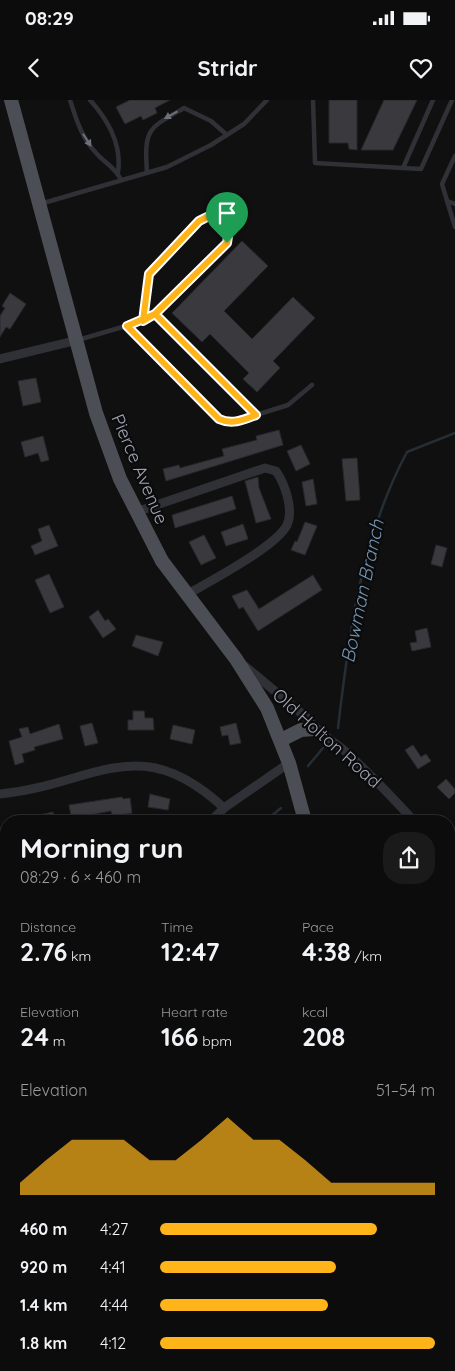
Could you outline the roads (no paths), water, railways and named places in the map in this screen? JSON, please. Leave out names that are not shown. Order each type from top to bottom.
[{"type":"main road","name":"Pierce Avenue","points":[[11,100],[105,440],[136,512],[162,561],[236,659],[266,708],[281,740],[303,815]]},
{"type":"main road","points":[[281,740],[301,730],[314,729]]},
{"type":"street","points":[[0,359],[78,340]]},
{"type":"street","points":[[136,512],[265,468],[276,471],[281,478],[290,515],[281,534],[186,595]]},
{"type":"street","name":"Old Holton Road","points":[[236,659],[249,667],[307,718],[314,729],[323,732],[344,750],[408,815]]},
{"type":"street","points":[[217,815],[224,808],[289,763]]},
{"type":"street","points":[[0,794],[17,792],[103,768],[139,764],[179,774],[207,792],[224,808]]},
{"type":"lane","points":[[70,100],[78,125],[86,139],[96,153],[118,172],[121,180]]},
{"type":"lane","points":[[90,100],[110,127],[120,158],[118,172]]},
{"type":"lane","points":[[39,205],[167,167],[244,124],[267,100]]},
{"type":"lane","points":[[313,100],[315,163],[421,170],[452,100]]},
{"type":"lane","points":[[402,168],[433,100]]},
{"type":"lane","points":[[147,173],[146,152],[149,134],[153,125],[184,108],[211,121],[227,134]]},
{"type":"lane","points":[[455,156],[442,184],[455,227]]},
{"type":"lane","points":[[447,201],[455,204]]},
{"type":"lane","points":[[78,340],[143,321],[155,314],[227,243],[228,225],[223,217],[213,214],[199,221],[149,274],[143,321]]},
{"type":"lane","points":[[155,314],[256,415]]},
{"type":"lane","points":[[127,326],[219,419],[226,422],[239,422],[288,405],[312,385]]},
{"type":"waterway","name":"Bowman Branch","points":[[338,728],[347,657],[359,587],[378,518],[391,485],[407,452],[455,433]]},
{"type":"waterway","name":"Bowman Branch","points":[[308,766],[323,748]]},
{"type":"waterway","name":"Bowman Branch","points":[[272,815],[281,808]]}]
